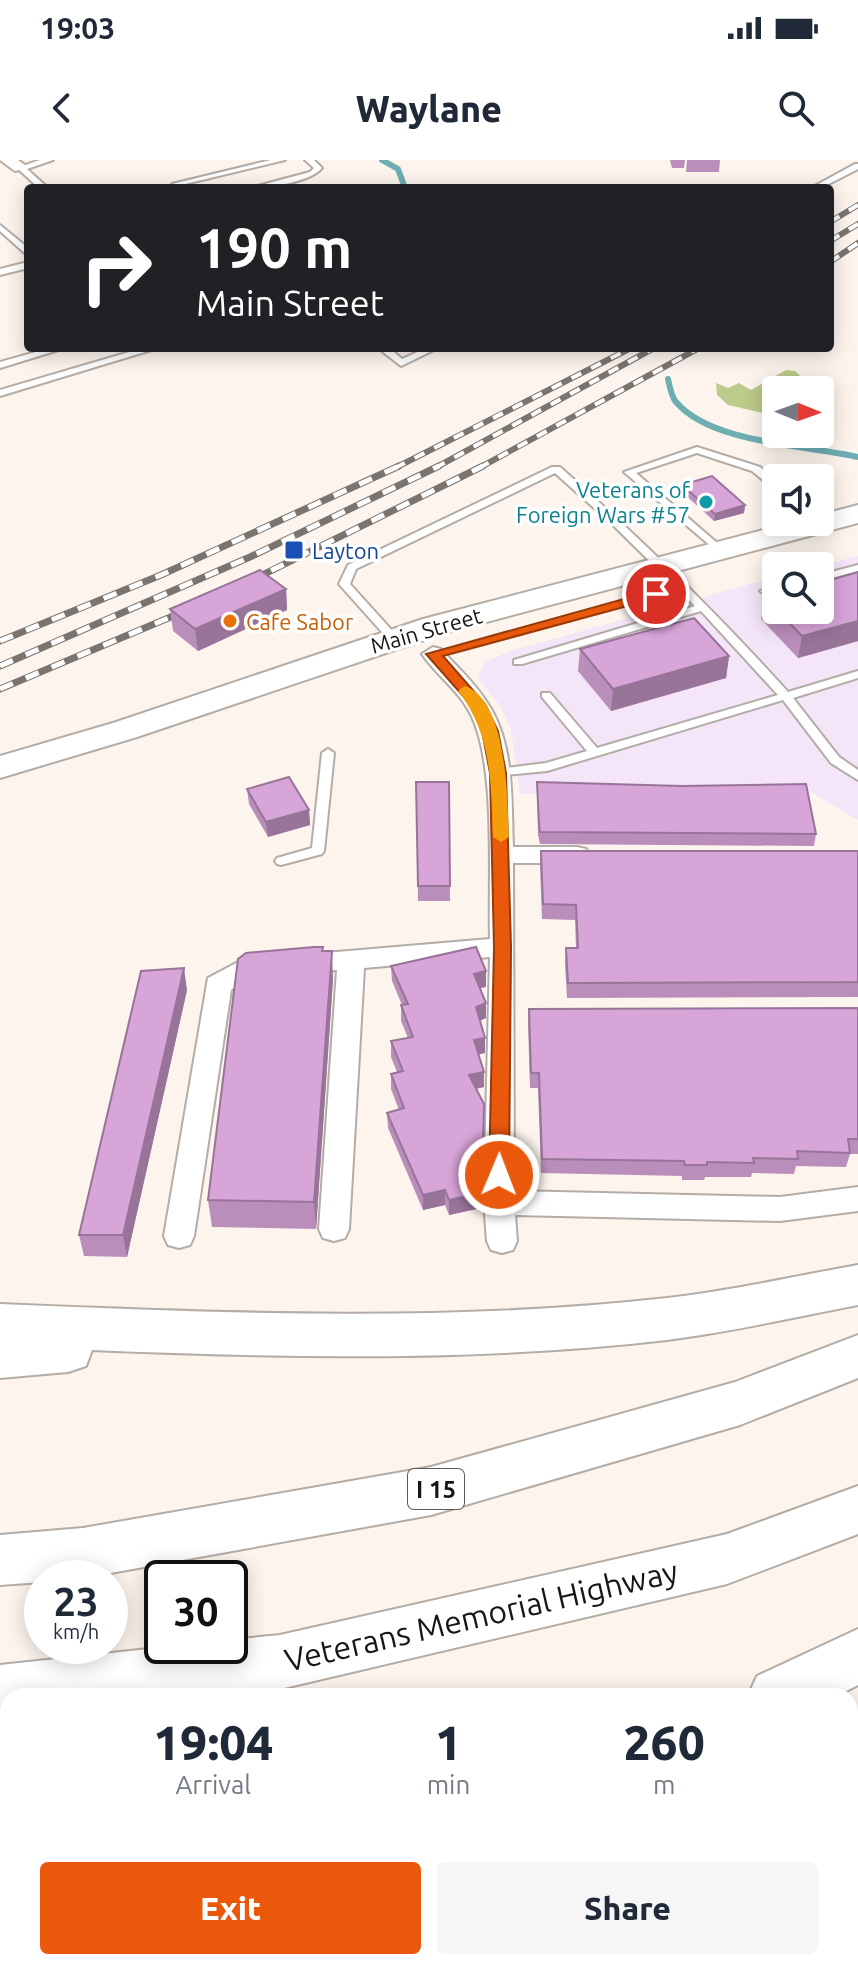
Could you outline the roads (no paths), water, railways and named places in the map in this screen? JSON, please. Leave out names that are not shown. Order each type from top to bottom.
[{"type":"highway","points":[[0,1325],[238,1335],[476,1332],[668,1319],[858,1285]]},
{"type":"highway","points":[[0,1357],[238,1335]]},
{"type":"highway","name":"I 15","points":[[0,1560],[83,1553],[431,1491],[740,1403],[858,1356]]},
{"type":"highway","name":"Veterans Memorial Highway","points":[[45,1688],[280,1662],[727,1559],[858,1510]]},
{"type":"highway","points":[[793,1688],[858,1656]]},
{"type":"main road","name":"Main Street","points":[[834,519],[858,514]]},
{"type":"main road","name":"Main Street","points":[[0,767],[226,697],[393,638],[683,586],[719,550],[768,536]]},
{"type":"main road","name":"Main Street","points":[[0,791],[433,654],[858,537]]},
{"type":"street","points":[[6,160],[21,168]]},
{"type":"street","points":[[433,654],[477,704],[490,731],[498,773],[503,947],[499,1203],[502,1241]]},
{"type":"street","points":[[501,855],[594,855]]},
{"type":"street","points":[[179,1236],[218,985],[242,969],[503,947]]},
{"type":"street","points":[[334,1229],[351,961]]},
{"type":"street","points":[[501,1011],[532,1011]]},
{"type":"street","points":[[499,1203],[780,1209],[858,1199]]},
{"type":"lane","points":[[21,168],[49,160]]},
{"type":"lane","points":[[176,184],[281,160]]},
{"type":"lane","points":[[271,184],[313,174],[318,168],[309,160]]},
{"type":"lane","points":[[823,184],[858,166]]},
{"type":"lane","points":[[21,168],[39,184]]},
{"type":"lane","points":[[0,227],[24,249]]},
{"type":"lane","points":[[0,272],[24,266]]},
{"type":"lane","points":[[0,365],[46,352]]},
{"type":"lane","points":[[60,352],[77,370]]},
{"type":"lane","points":[[0,393],[139,352]]},
{"type":"lane","points":[[388,352],[401,363],[424,352]]},
{"type":"lane","points":[[719,550],[629,472],[697,450],[756,469],[762,475]]},
{"type":"lane","points":[[393,638],[344,584],[352,567],[556,469],[683,586],[786,696],[835,760],[858,776]]},
{"type":"lane","points":[[834,574],[858,568]]},
{"type":"lane","points":[[518,662],[683,586]]},
{"type":"lane","points":[[498,773],[547,767],[858,674]]},
{"type":"lane","points":[[546,695],[595,753]]},
{"type":"lane","points":[[281,861],[318,851],[328,753]]},
{"type":"waterway","points":[[382,160],[398,169],[404,184]]},
{"type":"waterway","points":[[668,379],[676,402],[712,427],[761,441],[858,457]]},
{"type":"railway","points":[[834,220],[858,205]]},
{"type":"railway","points":[[834,239],[858,224]]},
{"type":"railway","points":[[834,259],[858,243]]},
{"type":"railway","points":[[398,466],[623,352]]},
{"type":"railway","points":[[436,467],[647,352]]},
{"type":"railway","points":[[479,468],[692,352]]},
{"type":"railway","points":[[0,641],[161,575],[398,466]]},
{"type":"railway","points":[[0,666],[250,557],[436,467]]},
{"type":"railway","points":[[246,583],[479,468]]},
{"type":"railway","points":[[0,689],[192,608]]},
{"type":"place","name":"Veterans of Foreign Wars #57","points":[[706,502]]},
{"type":"place","name":"Layton","points":[[294,550]]},
{"type":"place","name":"Cafe Sabor","points":[[230,621]]}]
